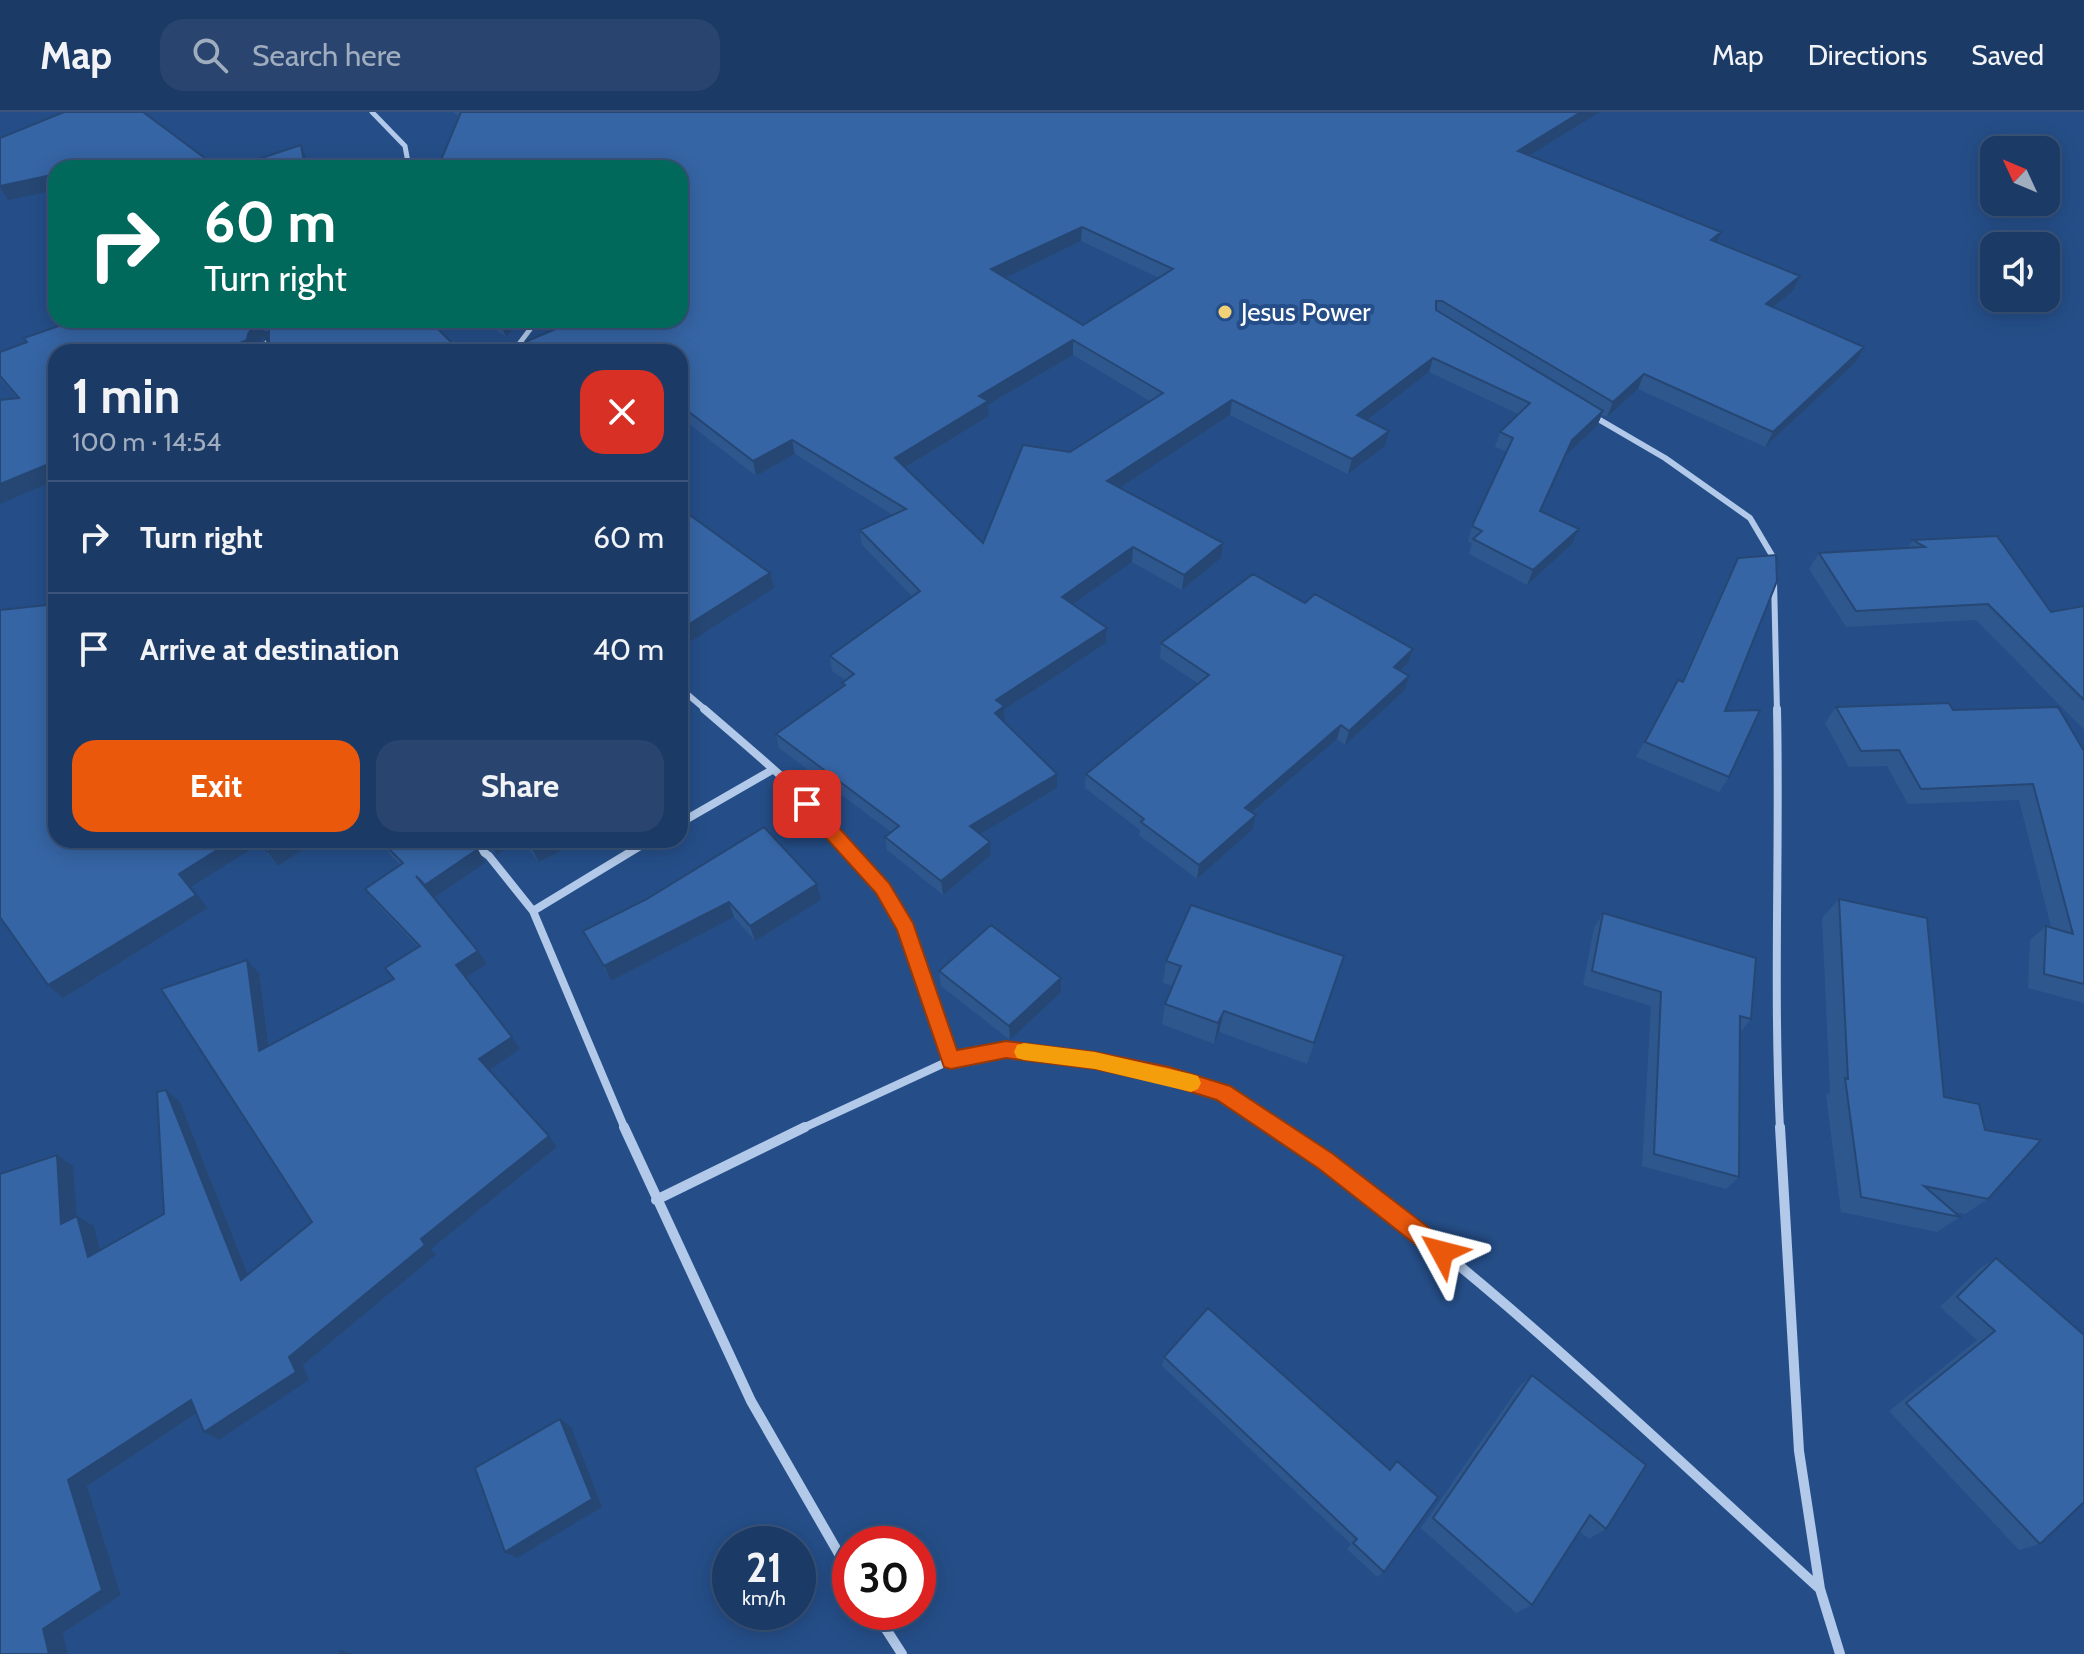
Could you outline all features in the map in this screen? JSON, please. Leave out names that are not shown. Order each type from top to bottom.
[{"type":"street","points":[[372,112],[405,146],[408,160]]},
{"type":"street","points":[[1585,412],[1665,458],[1750,518],[1773,557],[1779,813],[1776,1042],[1782,1127],[1784,1233],[1799,1451],[1820,1589],[1840,1654]]},
{"type":"street","points":[[688,695],[772,770],[841,838],[882,888],[906,929],[951,1060]]},
{"type":"street","points":[[688,818],[772,770]]},
{"type":"street","points":[[478,848],[489,856],[533,911],[656,1200],[751,1401],[832,1542]]},
{"type":"street","points":[[533,911],[637,848]]},
{"type":"street","points":[[656,1200],[909,1077],[951,1060],[1006,1049],[1095,1061],[1169,1076],[1223,1093],[1325,1161],[1466,1270],[1820,1589]]},
{"type":"street","points":[[887,1630],[902,1654]]},
{"type":"building","points":[[64,112],[143,112],[207,160],[48,160],[48,176],[0,186],[0,138]]},
{"type":"building","points":[[461,112],[1581,112],[1518,151],[1721,232],[1711,240],[1800,276],[1766,304],[1864,347],[1773,432],[1644,374],[1613,402],[1442,301],[1436,301],[1436,310],[1603,411],[1572,440],[1540,511],[1579,529],[1533,570],[1473,539],[1482,531],[1472,526],[1513,438],[1500,432],[1530,403],[1433,358],[1357,415],[1389,431],[1352,459],[1232,400],[1107,481],[1223,543],[1184,575],[1133,547],[1062,597],[1107,628],[996,700],[1004,706],[995,713],[1057,774],[970,826],[990,842],[941,881],[885,837],[899,826],[776,734],[845,685],[842,683],[854,674],[830,656],[920,591],[860,530],[906,509],[792,440],[753,461],[688,411],[688,344],[531,344],[527,341],[558,328],[688,328],[688,160],[441,160]],"holes":[[[1082,227],[1173,269],[1083,325],[991,269]],[[1073,340],[1163,393],[1070,452],[1023,445],[983,543],[895,458],[988,401],[979,396]]]},
{"type":"building","points":[[301,145],[304,160],[255,160]]},
{"type":"building","points":[[53,328],[252,328],[247,340],[237,344],[48,344],[48,464],[0,484],[0,400],[19,398],[0,376],[0,352],[27,342],[24,338]]},
{"type":"building","points":[[266,328],[437,328],[453,344],[269,344],[269,331],[262,333]]},
{"type":"building","points":[[688,514],[770,573],[688,625]]},
{"type":"building","points":[[1997,536],[2051,612],[2084,606],[2084,700],[1988,604],[1856,611],[1819,553],[1925,547],[1913,540]]},
{"type":"building","points":[[1776,555],[1777,581],[1725,711],[1760,710],[1729,777],[1645,742],[1678,680],[1683,682],[1738,558]]},
{"type":"building","points":[[1253,574],[1305,603],[1315,594],[1413,649],[1394,667],[1409,676],[1349,731],[1341,725],[1245,808],[1256,815],[1199,865],[1141,822],[1144,819],[1086,774],[1209,675],[1161,643]]},
{"type":"building","points":[[48,605],[48,848],[220,848],[179,874],[196,895],[48,985],[0,917],[0,610]]},
{"type":"building","points":[[1949,703],[1953,710],[2058,707],[2084,751],[2084,984],[2044,974],[2046,926],[2073,934],[2033,784],[1921,789],[1899,750],[1861,751],[1836,707]]},
{"type":"building","points":[[764,827],[817,884],[750,926],[729,902],[604,966],[583,931],[647,899]]},
{"type":"building","points":[[388,848],[478,849],[425,885],[416,876],[478,951],[456,965],[512,1037],[479,1059],[549,1136],[421,1239],[425,1245],[289,1357],[296,1372],[204,1432],[191,1400],[68,1480],[102,1590],[43,1629],[49,1654],[0,1654],[0,1174],[57,1155],[61,1224],[77,1216],[88,1257],[164,1214],[157,1092],[166,1090],[241,1280],[312,1222],[161,989],[247,960],[259,1051],[394,979],[385,968],[420,946],[365,889],[403,863]]},
{"type":"building","points":[[1839,899],[1927,918],[1944,1097],[1979,1104],[1985,1130],[2041,1140],[1988,1199],[1924,1186],[1960,1217],[1861,1197],[1845,1078],[1848,1079]]},
{"type":"building","points":[[1191,905],[1344,956],[1314,1043],[1224,1011],[1218,1023],[1165,1004],[1181,966],[1166,961]]},
{"type":"building","points":[[1603,913],[1756,958],[1751,1019],[1740,1016],[1739,1177],[1654,1154],[1661,992],[1592,971]]},
{"type":"building","points":[[991,925],[1061,978],[1009,1026],[939,971]]},
{"type":"building","points":[[1996,1258],[2084,1335],[2084,1502],[2040,1544],[1906,1403],[1995,1331],[1957,1297]]},
{"type":"building","points":[[1208,1308],[1390,1470],[1397,1461],[1438,1497],[1384,1572],[1353,1543],[1357,1539],[1164,1357]]},
{"type":"building","points":[[1532,1375],[1646,1465],[1606,1529],[1590,1515],[1532,1605],[1433,1518]]},
{"type":"building","points":[[560,1419],[592,1499],[505,1552],[475,1468]]},
{"type":"slow traffic","points":[[1024,1052],[1095,1061],[1191,1083]]},
{"type":"place","name":"Jesus Power","points":[[1225,312]]},
{"type":"route","points":[[807,804],[841,838],[882,888],[906,929],[951,1060],[1006,1049],[1095,1061],[1169,1076],[1223,1093],[1325,1161],[1442,1252]]}]
